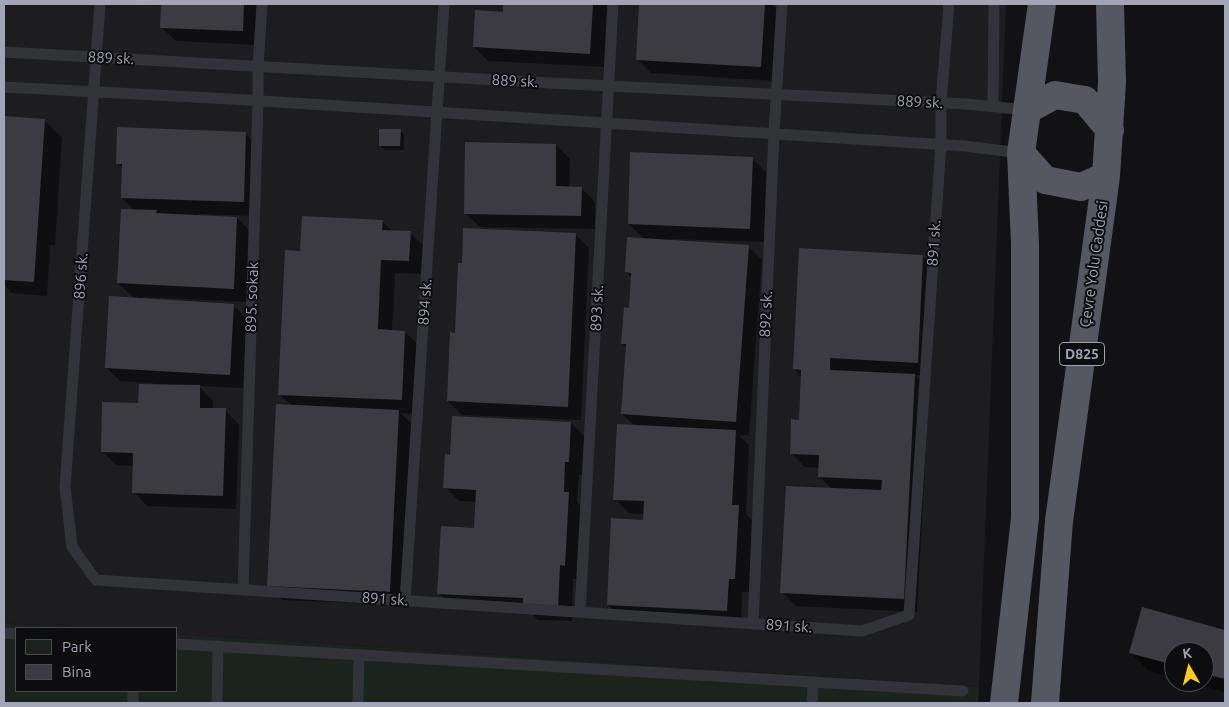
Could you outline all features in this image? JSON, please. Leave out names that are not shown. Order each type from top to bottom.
[{"type":"highway","points":[[1004,703],[1025,518],[1026,244],[1021,153],[1042,4]]},
{"type":"highway","name":"Çevre Yolu Caddesi","points":[[1045,703],[1059,521],[1106,176],[1112,82],[1110,4]]},
{"type":"highway","points":[[1027,110],[1055,95],[1085,100],[1110,130]]},
{"type":"highway","points":[[1021,153],[1045,180],[1081,187],[1106,176]]},
{"type":"lane","name":"896 sk.","points":[[72,547],[65,487],[100,4]]},
{"type":"lane","name":"895. sokak","points":[[243,590],[258,67],[262,4]]},
{"type":"lane","name":"894 sk.","points":[[405,601],[441,77],[444,4]]},
{"type":"lane","name":"893 sk.","points":[[580,612],[613,4]]},
{"type":"lane","name":"892 sk.","points":[[753,624],[774,134],[782,4]]},
{"type":"lane","name":"891 sk.","points":[[72,547],[96,580],[862,631],[909,615],[941,144],[941,103],[949,4]]},
{"type":"lane","points":[[993,106],[994,4]]},
{"type":"lane","name":"889 sk.","points":[[4,52],[941,103],[1027,110]]},
{"type":"lane","points":[[4,87],[941,144],[1021,153]]},
{"type":"lane","points":[[178,644],[963,691]]},
{"type":"lane","points":[[217,703],[218,646]]},
{"type":"lane","points":[[358,703],[359,655]]},
{"type":"lane","points":[[812,703],[813,682]]},
{"type":"shaded area","points":[[4,4],[1006,4],[979,687],[178,634],[178,627],[69,627],[4,623]]},
{"type":"green space","points":[[4,623],[69,627],[15,627],[15,692],[178,692],[178,634],[979,687],[978,703],[4,703]]},
{"type":"building","points":[[161,4],[244,4],[243,31],[160,28]]},
{"type":"building","points":[[503,4],[593,4],[590,54],[473,47],[475,10],[503,12]]},
{"type":"building","points":[[639,4],[765,4],[761,67],[636,60]]},
{"type":"building","points":[[4,116],[45,119],[34,282],[4,280]]},
{"type":"building","points":[[117,127],[246,132],[244,202],[121,198],[122,164],[116,164]]},
{"type":"building","points":[[379,129],[401,129],[400,146],[379,146]]},
{"type":"building","points":[[465,142],[556,144],[556,186],[582,187],[581,216],[464,214]]},
{"type":"building","points":[[630,152],[753,157],[750,229],[628,224]]},
{"type":"building","points":[[121,209],[157,210],[156,213],[237,217],[234,289],[117,283]]},
{"type":"building","points":[[302,216],[383,220],[382,230],[411,231],[409,261],[381,260],[378,329],[405,331],[402,400],[278,395],[285,250],[300,251]]},
{"type":"building","points":[[463,228],[576,233],[568,407],[447,401],[450,332],[455,333],[458,263],[462,263]]},
{"type":"building","points":[[627,237],[749,245],[736,422],[621,414],[626,344],[621,344],[624,307],[629,308],[631,273],[625,272]]},
{"type":"building","points":[[799,248],[923,255],[918,363],[830,358],[830,370],[915,374],[904,599],[780,593],[786,486],[881,490],[882,480],[818,477],[819,455],[790,454],[791,419],[799,420],[801,370],[793,369]]},
{"type":"building","points":[[109,296],[234,304],[230,375],[105,368]]},
{"type":"building","points":[[139,384],[200,385],[200,408],[226,408],[223,496],[132,493],[133,453],[101,452],[102,402],[138,403]]},
{"type":"building","points":[[276,404],[399,410],[390,592],[267,586]]},
{"type":"building","points":[[452,416],[571,422],[569,462],[565,462],[564,492],[569,492],[565,566],[560,565],[558,608],[523,606],[523,598],[437,594],[441,526],[474,528],[476,490],[443,488],[445,454],[450,455]]},
{"type":"building","points":[[617,424],[736,430],[732,505],[739,505],[735,579],[729,579],[727,611],[607,605],[611,518],[643,520],[644,501],[613,500]]},
{"type":"building","points":[[1142,607],[1225,630],[1225,679],[1214,676],[1214,642],[1164,642],[1164,662],[1129,653]]}]
